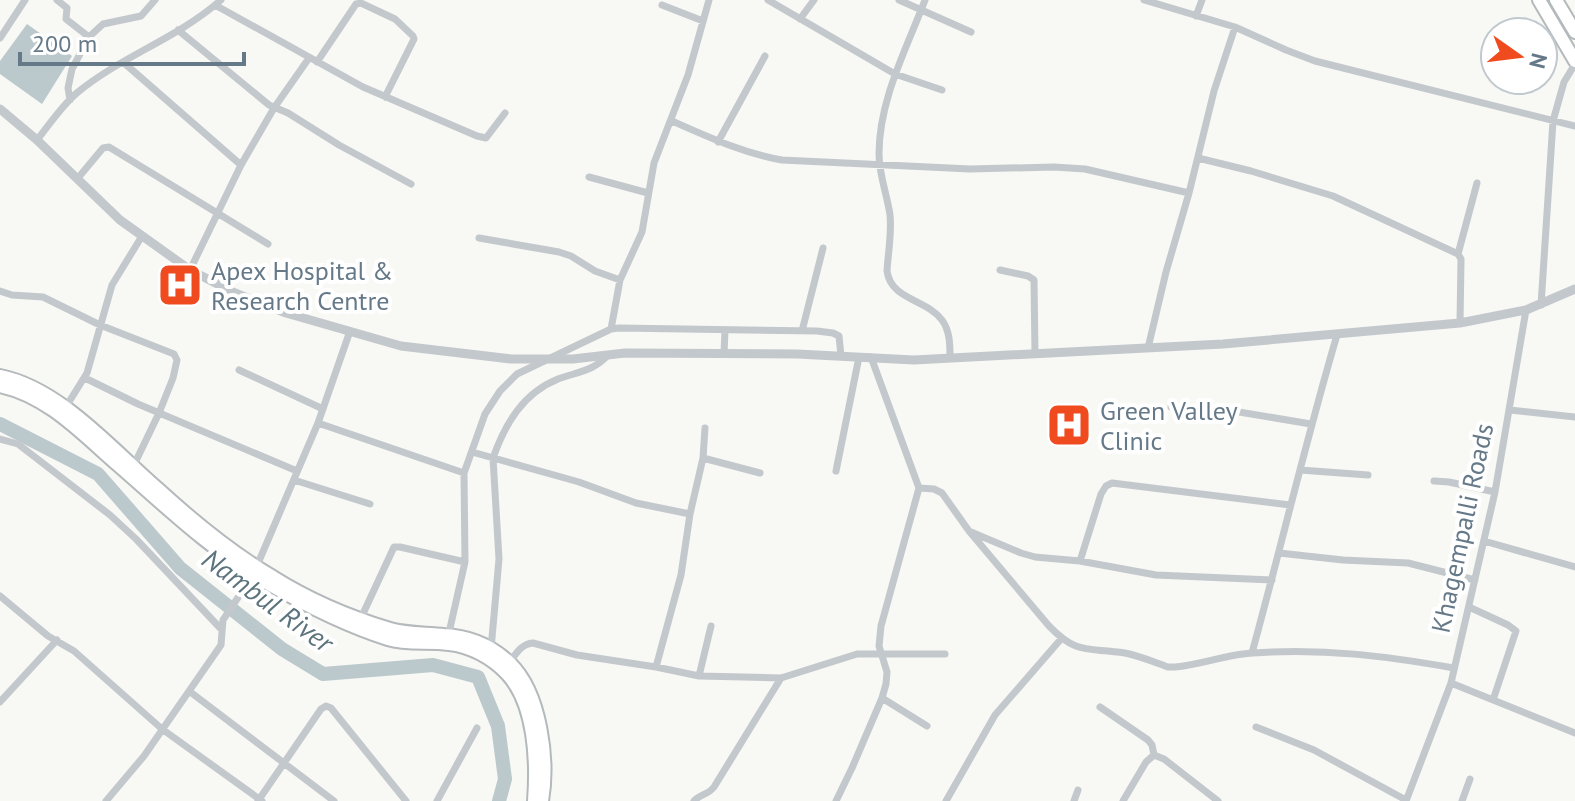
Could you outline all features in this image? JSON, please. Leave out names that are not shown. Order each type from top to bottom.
[{"type":"highway","points":[[1539,0],[1575,62]]},
{"type":"highway","points":[[1556,0],[1575,32]]},
{"type":"highway","points":[[0,376],[27,384],[133,467],[255,571],[361,618],[404,632],[481,643],[509,663],[531,694],[537,715],[544,759],[542,801]]},
{"type":"highway","points":[[0,386],[24,393],[63,412],[179,518],[308,605],[385,638],[407,643],[448,639],[483,655],[506,672],[523,698],[535,768],[534,801]]},
{"type":"street","points":[[57,0],[67,8],[66,19],[89,37]]},
{"type":"street","points":[[70,100],[68,88],[72,69],[89,37],[103,24],[141,16],[155,0]]},
{"type":"street","points":[[611,329],[620,280],[642,232],[654,163],[672,121],[695,18],[709,0]]},
{"type":"street","points":[[768,0],[895,74],[942,90]]},
{"type":"street","points":[[800,19],[814,0]]},
{"type":"street","points":[[899,0],[971,32]]},
{"type":"street","points":[[925,0],[884,108],[879,165],[890,217],[888,279],[899,293],[930,309],[941,319],[947,331],[950,357]]},
{"type":"street","points":[[1144,0],[1235,27],[1315,61],[1575,126]]},
{"type":"street","points":[[1196,16],[1202,0]]},
{"type":"street","points":[[0,38],[21,2]]},
{"type":"street","points":[[37,140],[70,100],[87,85],[218,3],[363,87],[484,138],[505,113]]},
{"type":"street","points":[[190,270],[216,213],[274,108],[356,4],[361,3],[393,18],[414,39],[385,97]]},
{"type":"street","points":[[662,5],[695,18]]},
{"type":"street","points":[[1148,348],[1214,91],[1235,27]]},
{"type":"street","points":[[178,30],[264,102],[411,184]]},
{"type":"street","points":[[718,142],[765,56]]},
{"type":"street","points":[[123,62],[241,165]]},
{"type":"street","points":[[1541,305],[1553,121],[1564,82],[1575,62]]},
{"type":"street","points":[[0,109],[120,220],[190,270],[235,293],[286,313],[401,346],[511,359],[573,359],[724,347],[914,360],[1148,348],[1460,323],[1526,310],[1575,289]]},
{"type":"street","points":[[672,121],[718,142],[782,160],[970,169],[1085,169],[1189,193]]},
{"type":"street","points":[[78,178],[103,148],[109,147],[268,244]]},
{"type":"street","points":[[1198,158],[1333,196],[1458,254],[1461,259],[1460,323]]},
{"type":"street","points":[[589,177],[648,193]]},
{"type":"street","points":[[1458,254],[1477,183]]},
{"type":"street","points":[[63,412],[85,378],[112,285],[142,236]]},
{"type":"street","points":[[479,238],[559,252],[620,280]]},
{"type":"street","points":[[802,331],[823,248]]},
{"type":"street","points":[[1000,270],[1033,278],[1035,354]]},
{"type":"street","points":[[0,291],[43,297],[100,325],[174,354],[176,367],[159,413],[133,467]]},
{"type":"street","name":"Khagempalli Roads","points":[[1406,800],[1451,683],[1495,492],[1526,310]]},
{"type":"street","points":[[448,639],[465,562],[464,473],[485,414],[500,391],[517,374],[611,329],[669,327],[833,333],[839,336],[841,354]]},
{"type":"street","points":[[724,347],[725,330]]},
{"type":"street","points":[[110,800],[221,645],[223,620],[240,599],[255,571],[318,423],[350,331]]},
{"type":"street","points":[[1252,653],[1337,335]]},
{"type":"street","points":[[491,649],[499,559],[493,458],[503,432],[512,416],[545,385],[589,370],[608,354]]},
{"type":"street","points":[[836,471],[859,357]]},
{"type":"street","points":[[836,801],[882,698],[887,672],[880,654],[879,637],[919,488],[871,357]]},
{"type":"street","points":[[239,370],[323,409]]},
{"type":"street","points":[[85,378],[297,471]]},
{"type":"street","points":[[1171,407],[1233,411],[1311,424]]},
{"type":"street","points":[[1510,410],[1575,417]]},
{"type":"street","points":[[318,423],[464,473]]},
{"type":"street","points":[[656,667],[681,575],[690,514],[703,458],[705,428]]},
{"type":"street","points":[[0,439],[18,444],[110,515],[222,630]]},
{"type":"street","points":[[472,452],[579,482],[636,503],[690,514]]},
{"type":"street","points":[[703,458],[760,473]]},
{"type":"street","points":[[1300,470],[1368,475]]},
{"type":"street","points":[[294,480],[370,504]]},
{"type":"street","points":[[1434,481],[1495,492]]},
{"type":"street","points":[[1080,561],[1101,494],[1112,483],[1290,505]]},
{"type":"street","points":[[919,488],[942,493],[969,531],[1061,639],[1082,650],[1125,653],[1168,667],[1183,667],[1252,653],[1334,651],[1454,668]]},
{"type":"street","points":[[969,531],[1027,555],[1156,575],[1272,580]]},
{"type":"street","points":[[1484,541],[1575,567]]},
{"type":"street","points":[[361,618],[394,547],[465,562]]},
{"type":"street","points":[[1279,553],[1408,563],[1475,580]]},
{"type":"street","points":[[0,596],[48,636],[74,651],[162,729],[259,800],[321,709],[329,706],[406,801]]},
{"type":"street","points":[[1469,607],[1516,631],[1493,700]]},
{"type":"street","points":[[699,676],[711,626]]},
{"type":"street","points":[[946,801],[995,715],[1061,639]]},
{"type":"street","points":[[0,702],[57,640]]},
{"type":"street","points":[[509,663],[521,647],[533,643],[577,655],[699,676],[781,678],[857,654],[945,654]]},
{"type":"street","points":[[694,801],[714,787],[781,678]]},
{"type":"street","points":[[1451,683],[1575,733]]},
{"type":"street","points":[[189,691],[334,801]]},
{"type":"street","points":[[882,698],[927,726]]},
{"type":"street","points":[[1100,707],[1148,740],[1154,755]]},
{"type":"street","points":[[1256,727],[1314,750],[1406,800]]},
{"type":"street","points":[[437,801],[477,728]]},
{"type":"street","points":[[1123,801],[1146,762],[1154,755]]},
{"type":"street","points":[[1154,755],[1164,759],[1218,801]]},
{"type":"street","points":[[1462,801],[1470,779]]},
{"type":"street","points":[[1074,801],[1078,790]]},
{"type":"shaded area","points":[[27,24],[72,56],[42,104],[0,74],[0,61]]},
{"type":"waterway","name":"Nambul River","points":[[0,424],[98,474],[180,568],[282,649],[323,674],[433,665],[478,677],[498,726],[505,779],[499,801]]},
{"type":"place","name":"Apex Hospital & Research Centre","points":[[180,285]]},
{"type":"place","name":"Green Valley Clinic","points":[[1069,425]]}]
